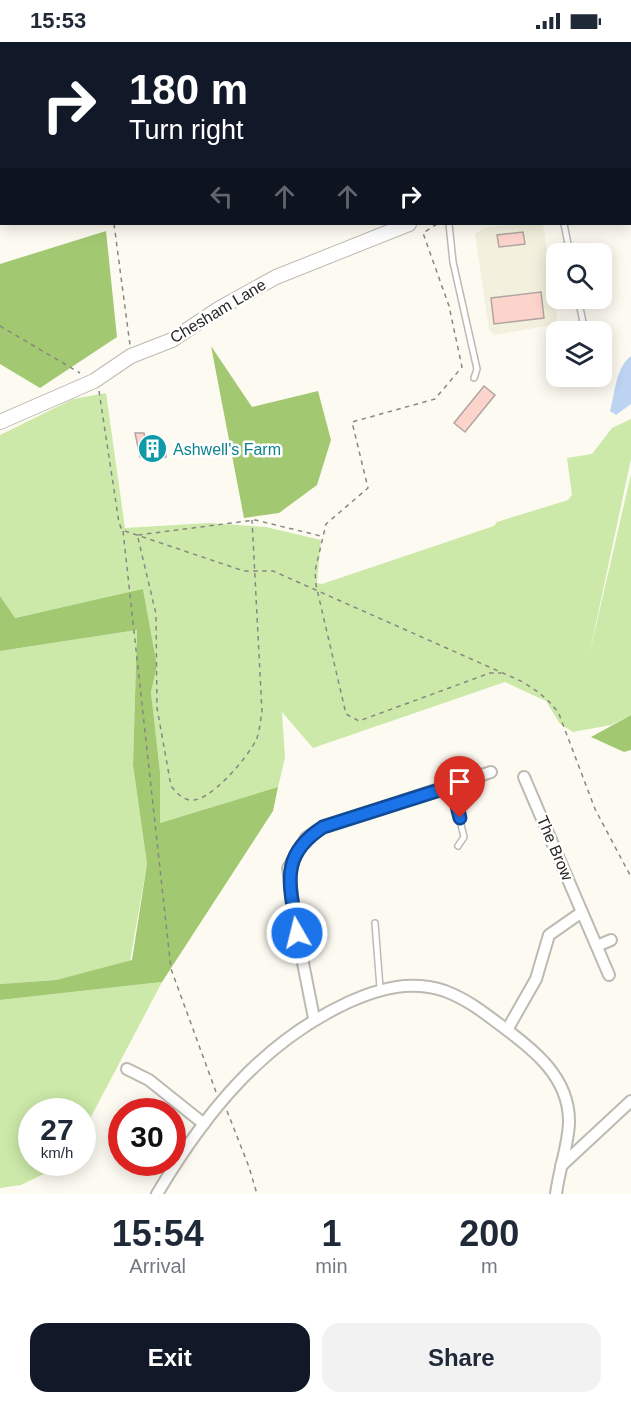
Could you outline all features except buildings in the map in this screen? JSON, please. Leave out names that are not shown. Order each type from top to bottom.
[{"type":"street","name":"Chesham Lane","points":[[0,422],[96,380],[131,356],[172,340],[220,308],[276,277],[406,225]]},
{"type":"street","points":[[314,1018],[297,933],[288,868],[306,838],[323,827],[491,772]]},
{"type":"street","name":"The Brow","points":[[517,791],[526,781],[609,975]]},
{"type":"street","points":[[452,786],[455,800]]},
{"type":"street","points":[[507,1030],[536,979],[549,935],[582,912]]},
{"type":"street","points":[[597,946],[611,940]]},
{"type":"street","points":[[157,1194],[183,1150],[265,1054],[314,1018],[380,988],[407,985],[443,991],[469,1001],[547,1064],[564,1089],[569,1124],[556,1194]]},
{"type":"street","points":[[127,1069],[149,1080],[204,1124]]},
{"type":"street","points":[[561,1166],[631,1101]]},
{"type":"lane","points":[[448,225],[453,262],[477,369],[474,378]]},
{"type":"lane","points":[[564,225],[568,243]]},
{"type":"lane","points":[[455,800],[464,837],[458,846]]},
{"type":"lane","points":[[375,923],[380,988]]},
{"type":"path","points":[[114,225],[126,296],[131,356]]},
{"type":"path","points":[[435,225],[423,233],[449,306],[462,367],[435,399],[352,422],[368,488],[326,524],[315,571],[329,651],[346,714],[359,721],[490,673],[502,673]]},
{"type":"path","points":[[0,326],[96,380],[119,524],[123,530],[171,969],[216,1092]]},
{"type":"path","points":[[138,537],[138,534],[252,520],[322,536]]},
{"type":"path","points":[[138,537],[156,614],[157,708],[171,786],[180,796],[190,800],[205,798],[249,753],[257,737],[262,712],[252,520]]},
{"type":"path","points":[[123,530],[244,572],[273,571],[502,673],[541,694],[551,702],[559,714],[596,809],[631,876]]},
{"type":"path","points":[[225,1106],[249,1167],[256,1194]]},
{"type":"shaded area","points":[[507,225],[543,225],[546,244],[546,309],[556,309],[558,321],[546,321],[546,326],[494,335],[489,329],[475,234],[484,228]]},
{"type":"green space","points":[[106,231],[117,337],[40,388],[0,364],[0,264]]},
{"type":"green space","points":[[211,346],[252,407],[318,391],[331,440],[317,485],[279,513],[244,518]]},
{"type":"green space","points":[[106,393],[125,528],[209,523],[266,527],[321,540],[317,583],[322,584],[494,526],[497,522],[568,500],[572,495],[567,458],[592,454],[612,428],[631,419],[631,459],[589,656],[631,474],[631,715],[611,725],[573,732],[560,724],[546,701],[505,682],[313,748],[282,712],[285,758],[278,787],[160,823],[160,772],[151,692],[157,666],[143,590],[14,618],[0,596],[0,435],[73,399]]},
{"type":"green space","points":[[143,589],[157,666],[151,692],[160,772],[160,823],[278,787],[273,811],[162,982],[0,1000],[0,984],[56,980],[132,960],[147,864],[133,765],[137,630],[0,651],[0,596],[15,618]]},
{"type":"green space","points":[[137,630],[133,765],[147,864],[130,961],[56,980],[0,984],[0,651]]},
{"type":"green space","points":[[631,715],[631,750],[624,752],[591,737]]},
{"type":"green space","points":[[162,982],[96,1107],[96,1098],[18,1098],[18,1176],[39,1176],[21,1185],[0,1188],[0,1000]]},
{"type":"water","points":[[631,356],[631,404],[616,415],[610,411],[617,381],[622,367]]},
{"type":"place","name":"Ashwell's Farm","points":[[152,449]]},
{"type":"route","points":[[297,933],[288,868],[306,838],[323,827],[452,786],[460,818]]}]
